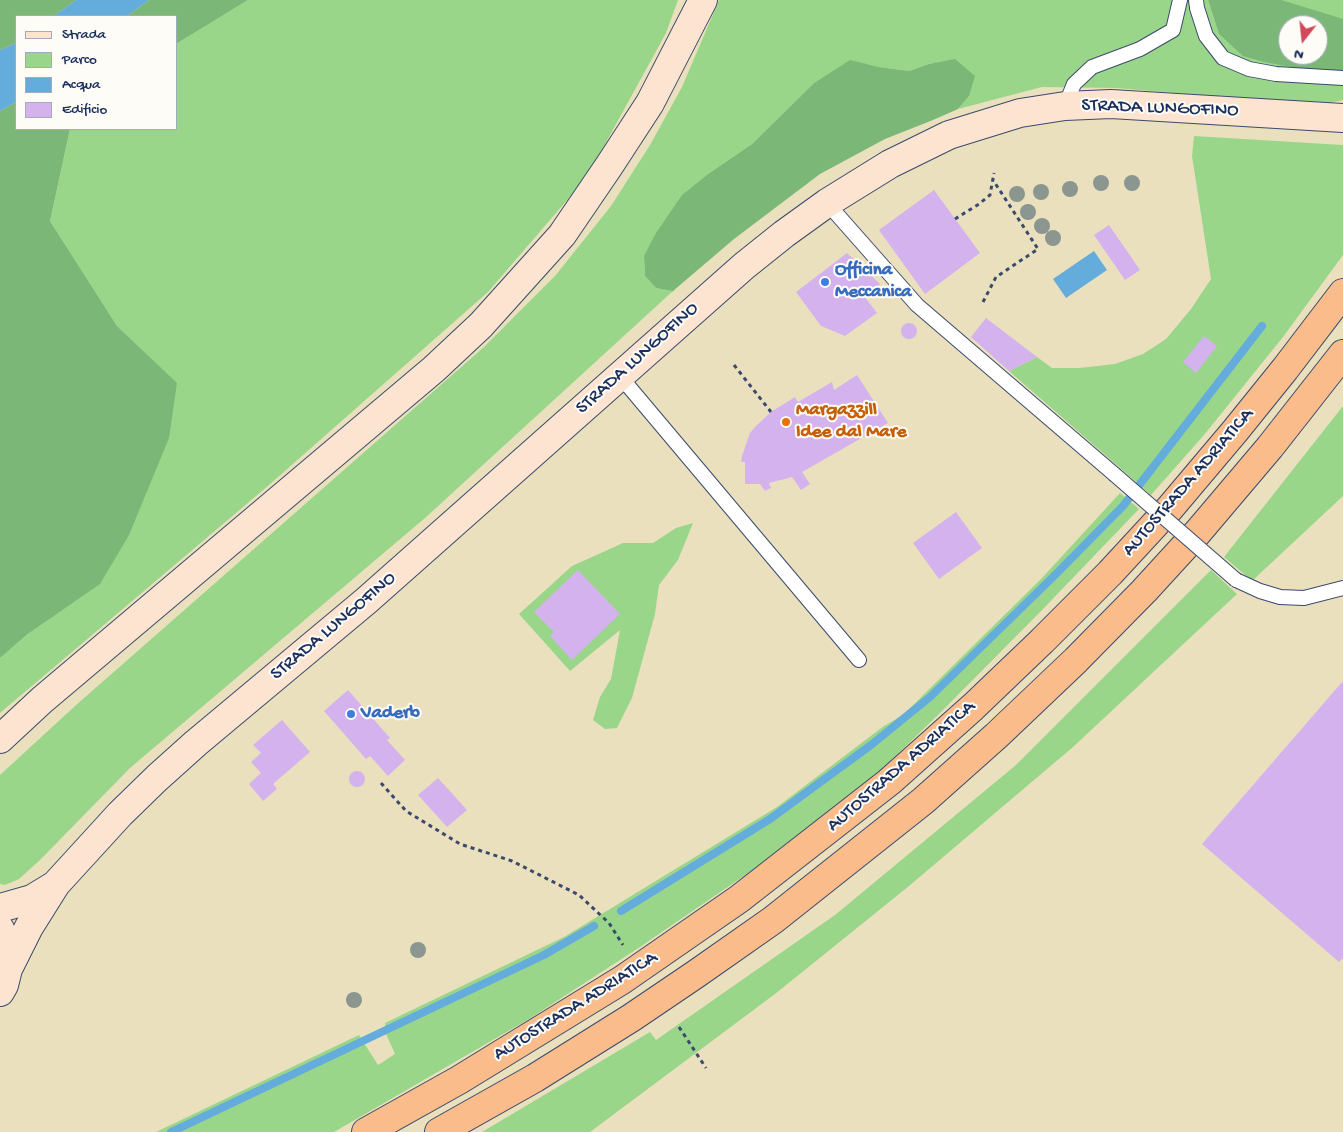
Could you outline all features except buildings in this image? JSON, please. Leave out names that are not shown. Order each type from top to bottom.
[{"type":"highway","name":"AUTOSTRADA ADRIATICA","points":[[366,1132],[458,1080],[622,980],[740,899],[889,782],[973,707],[1110,573],[1170,508],[1236,431],[1343,293]]},
{"type":"highway","name":"AUTOSTRADA ADRIATICA","points":[[439,1132],[535,1078],[631,1018],[696,974],[773,920],[923,801],[1003,730],[1144,591],[1198,532],[1270,447],[1343,354]]},
{"type":"main road","points":[[0,738],[42,700],[434,369],[481,325],[562,235],[599,181],[650,103],[703,0]]},
{"type":"main road","name":"STRADA LUNGOFINO","points":[[4,980],[29,927],[56,884],[120,814],[163,772],[366,600],[744,266],[827,203],[890,164],[948,136],[1020,113],[1065,106],[1111,104],[1343,118]]},
{"type":"main road","name":"STRADA LUNGOFINO","points":[[0,908],[32,900],[56,884]]},
{"type":"main road","points":[[0,929],[6,942],[8,956],[4,980]]},
{"type":"lane","points":[[1065,106],[1074,84],[1092,67],[1140,49],[1173,30],[1180,0]]},
{"type":"lane","points":[[1196,0],[1206,36],[1222,58],[1249,70],[1276,74],[1343,78]]},
{"type":"lane","points":[[827,203],[917,305],[1236,580],[1260,591],[1280,597],[1304,598],[1343,588]]},
{"type":"lane","points":[[619,376],[859,660]]},
{"type":"path","points":[[955,219],[990,195],[994,174]]},
{"type":"path","points":[[983,302],[996,277],[1038,249],[993,180]]},
{"type":"path","points":[[734,364],[771,412]]},
{"type":"path","points":[[381,783],[406,811],[460,844],[512,861],[579,895],[609,923],[625,948]]},
{"type":"path","points":[[678,1027],[706,1068]]},
{"type":"green space","points":[[0,0],[76,0],[55,15],[15,15],[15,43],[0,50]]},
{"type":"green space","points":[[149,0],[248,0],[178,43],[178,15],[128,15]]},
{"type":"green space","points":[[248,0],[678,0],[666,33],[587,177],[488,292],[269,485],[0,713],[0,658],[29,633],[177,384],[117,326],[50,221],[70,130],[178,130],[178,43]]},
{"type":"green space","points":[[719,0],[1208,0],[1219,34],[1278,52],[1278,65],[1320,65],[1343,72],[1343,100],[1325,104],[1116,88],[1042,87],[958,109],[969,96],[955,60],[929,64],[909,71],[850,61],[814,83],[752,144],[711,172],[644,256],[645,276],[656,288],[675,290],[425,518],[130,768],[19,879],[5,885],[0,884],[0,775],[75,706],[484,347],[555,276],[611,206],[650,145],[682,87]]},
{"type":"green space","points":[[1208,0],[1282,0],[1343,19],[1343,72],[1308,70],[1280,65],[1328,65],[1328,15],[1278,15],[1278,65],[1243,56],[1219,34]]},
{"type":"green space","points":[[1282,0],[1343,0],[1343,19],[1335,17]]},
{"type":"green space","points":[[955,59],[975,76],[969,96],[958,109],[885,139],[820,174],[734,239],[673,291],[656,288],[645,276],[644,256],[656,233],[682,195],[711,172],[752,144],[814,83],[850,60],[879,67],[909,71],[929,64]]},
{"type":"green space","points":[[15,103],[15,130],[70,130],[50,221],[117,326],[177,383],[169,438],[129,535],[100,584],[29,633],[0,658],[0,111]]},
{"type":"green space","points":[[1194,136],[1343,145],[1343,255],[1283,337],[1204,435],[1151,495],[1009,371],[1037,357],[1052,368],[1079,368],[1115,364],[1143,354],[1166,339],[1191,309],[1211,279],[1192,156]]},
{"type":"green space","points":[[1343,406],[1343,496],[1252,581],[1224,557]]},
{"type":"green space","points":[[1120,493],[1139,509],[1044,608],[881,770],[754,869],[637,949],[529,1019],[334,1132],[156,1132],[359,1035],[378,1065],[395,1054],[386,1034],[385,1023],[564,937],[777,807],[884,726],[903,715],[1042,578]]},
{"type":"green space","points":[[693,523],[678,560],[659,585],[655,614],[632,698],[617,728],[605,729],[593,720],[600,697],[611,679],[620,630],[570,671],[519,614],[572,566],[623,543],[653,543],[676,528]]},
{"type":"green space","points":[[1211,570],[1237,594],[1073,747],[909,886],[775,994],[590,1132],[482,1132],[650,1032],[656,1040],[835,915],[1016,765]]},
{"type":"water","points":[[76,0],[149,0],[128,15],[55,15]]},
{"type":"water","points":[[15,43],[15,103],[0,111],[0,50]]},
{"type":"water","points":[[1094,251],[1107,270],[1066,298],[1053,279]]},
{"type":"waterway","points":[[621,911],[770,819],[871,745],[930,697],[1123,506],[1262,326]]},
{"type":"waterway","points":[[171,1132],[544,955],[594,926]]},
{"type":"place","name":"Officina Meccanica","points":[[825,282]]},
{"type":"place","name":"Margazzill Idee dal Mare","points":[[786,422]]},
{"type":"place","name":"Vaderb","points":[[351,714]]}]
